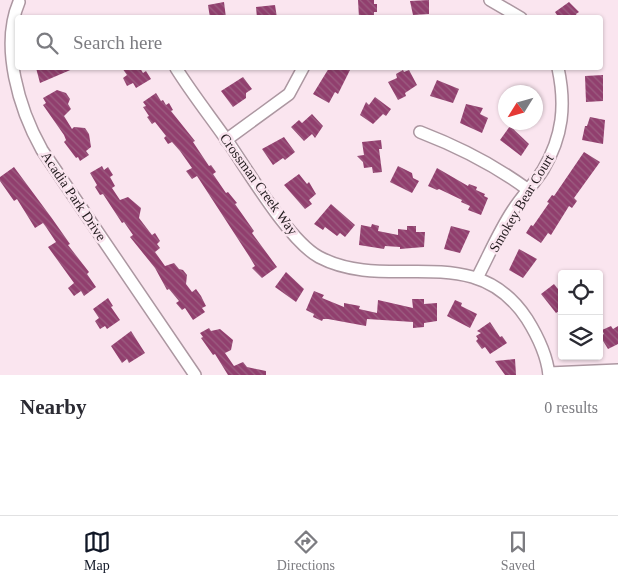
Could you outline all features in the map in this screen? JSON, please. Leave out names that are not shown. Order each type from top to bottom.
[{"type":"street","points":[[490,0],[516,15]]},
{"type":"street","name":"Acadia Park Drive","points":[[19,2],[8,22],[6,44],[9,75],[24,117],[42,150],[195,375]]},
{"type":"street","name":"Crossman Creek Way","points":[[177,70],[283,221],[318,256],[340,266],[368,271],[455,272],[477,278],[518,305],[542,346],[549,374]]},
{"type":"street","points":[[226,140],[289,94],[303,70]]},
{"type":"street","name":"Smokey Bear Court","points":[[477,278],[499,234],[527,189],[542,172],[557,143],[563,115],[563,91],[558,70]]},
{"type":"street","points":[[420,132],[471,153],[501,169],[527,189]]},
{"type":"street","points":[[549,374],[618,370]]},
{"type":"building","points":[[358,0],[374,0],[374,4],[377,4],[377,12],[374,12],[374,15],[359,15]]},
{"type":"building","points":[[429,0],[429,14],[413,15],[410,1]]},
{"type":"building","points":[[224,2],[226,15],[210,15],[208,5]]},
{"type":"building","points":[[569,2],[579,12],[576,15],[557,15],[555,12]]},
{"type":"building","points":[[275,5],[277,15],[257,15],[256,7]]},
{"type":"building","points":[[37,70],[70,70],[40,83]]},
{"type":"building","points":[[123,70],[141,70],[143,73],[146,71],[151,79],[136,88],[133,83],[127,86],[123,78],[127,75]]},
{"type":"building","points":[[328,70],[350,70],[338,94],[335,92],[329,103],[313,94]]},
{"type":"building","points":[[403,70],[404,72],[409,70],[417,85],[405,93],[406,96],[398,100],[388,82],[397,78],[396,74]]},
{"type":"building","points":[[603,75],[603,101],[586,102],[585,76]]},
{"type":"building","points":[[243,77],[252,89],[246,93],[246,98],[233,107],[221,91]]},
{"type":"building","points":[[437,80],[459,89],[453,103],[430,96]]},
{"type":"building","points":[[57,90],[66,93],[70,99],[68,104],[71,109],[64,116],[72,129],[74,127],[85,128],[89,134],[91,147],[86,151],[89,155],[80,161],[64,142],[66,140],[64,135],[43,105],[46,103],[43,98]]},
{"type":"building","points":[[156,93],[166,105],[169,103],[173,110],[171,111],[195,141],[193,142],[209,166],[211,165],[216,172],[213,174],[226,193],[228,192],[237,203],[235,204],[254,231],[252,233],[277,267],[262,278],[252,268],[255,266],[197,176],[192,179],[186,171],[192,168],[180,151],[172,142],[168,144],[164,138],[166,136],[155,122],[152,124],[147,117],[149,116],[143,107],[146,106],[143,102]]},
{"type":"building","points":[[375,97],[391,109],[386,116],[383,114],[373,124],[360,115],[366,102],[369,105]]},
{"type":"building","points":[[466,104],[483,108],[480,114],[488,118],[482,133],[460,123]]},
{"type":"building","points":[[312,114],[323,126],[315,138],[312,134],[304,141],[291,127],[299,120],[302,123]]},
{"type":"building","points":[[590,117],[605,120],[603,144],[582,140],[585,126],[587,126]]},
{"type":"building","points":[[507,130],[514,130],[529,144],[521,156],[500,140]]},
{"type":"building","points":[[284,137],[295,152],[285,160],[283,158],[273,165],[262,149]]},
{"type":"building","points":[[381,140],[382,149],[379,149],[382,172],[373,173],[372,167],[364,168],[363,162],[357,156],[364,155],[362,142]]},
{"type":"building","points":[[584,152],[600,162],[574,198],[577,201],[572,208],[569,206],[551,235],[548,233],[541,243],[526,233],[531,225],[533,226],[549,203],[547,202],[552,195],[554,196]]},
{"type":"building","points":[[102,166],[104,170],[108,167],[113,175],[110,177],[115,186],[112,188],[120,200],[128,197],[141,208],[139,218],[152,235],[155,233],[160,241],[157,244],[160,248],[155,252],[165,266],[174,263],[179,269],[183,270],[187,275],[186,284],[192,292],[196,289],[201,296],[206,306],[202,308],[205,312],[193,320],[185,308],[182,310],[176,303],[179,301],[169,289],[167,290],[155,268],[130,237],[133,235],[124,222],[122,223],[103,194],[100,195],[95,187],[97,185],[90,173]]},
{"type":"building","points":[[398,166],[412,173],[413,178],[419,181],[412,193],[390,182]]},
{"type":"building","points":[[14,167],[89,272],[87,274],[96,287],[84,296],[81,291],[74,296],[68,288],[74,283],[48,247],[56,242],[46,227],[43,223],[35,228],[17,199],[14,201],[0,181],[0,177]]},
{"type":"building","points":[[437,168],[468,186],[469,184],[477,187],[476,190],[485,194],[484,196],[488,198],[481,215],[468,210],[470,206],[461,202],[462,200],[428,186]]},
{"type":"building","points":[[299,174],[307,184],[309,182],[316,194],[309,200],[312,204],[305,209],[284,185]]},
{"type":"building","points":[[331,204],[355,225],[345,237],[340,233],[337,236],[325,227],[323,230],[314,224]]},
{"type":"building","points":[[372,224],[379,226],[378,231],[398,235],[398,229],[407,230],[407,226],[416,226],[416,232],[425,232],[424,247],[400,249],[400,247],[385,246],[384,249],[359,245],[361,225],[371,227]]},
{"type":"building","points":[[451,226],[470,231],[460,253],[444,249]]},
{"type":"building","points":[[519,249],[537,259],[523,278],[509,270]]},
{"type":"building","points":[[286,272],[304,289],[296,302],[275,287]]},
{"type":"building","points":[[554,284],[558,289],[558,312],[556,313],[541,294]]},
{"type":"building","points":[[314,291],[324,295],[322,298],[344,307],[344,303],[360,306],[359,309],[377,313],[378,300],[413,308],[412,299],[424,299],[424,304],[437,303],[437,321],[424,323],[424,327],[413,328],[413,322],[367,319],[366,326],[328,319],[323,319],[322,321],[313,317],[314,314],[306,310]]},
{"type":"building","points":[[108,298],[113,306],[111,307],[120,320],[107,329],[105,326],[100,329],[95,321],[99,318],[93,309]]},
{"type":"building","points":[[455,300],[462,303],[461,306],[477,314],[470,328],[447,316]]},
{"type":"building","points":[[490,322],[500,337],[502,336],[507,343],[490,354],[485,347],[482,349],[476,341],[478,339],[476,336],[481,333],[477,331]]},
{"type":"building","points":[[611,326],[613,329],[618,326],[618,344],[608,349],[603,341],[603,330]]},
{"type":"building","points":[[209,328],[211,331],[220,329],[233,340],[231,350],[225,353],[234,366],[243,362],[247,367],[266,371],[266,375],[228,375],[215,354],[213,355],[201,338],[203,337],[200,333]]},
{"type":"building","points":[[131,331],[145,353],[129,363],[127,359],[122,363],[111,346]]},
{"type":"building","points":[[515,359],[516,375],[505,375],[495,361]]}]
